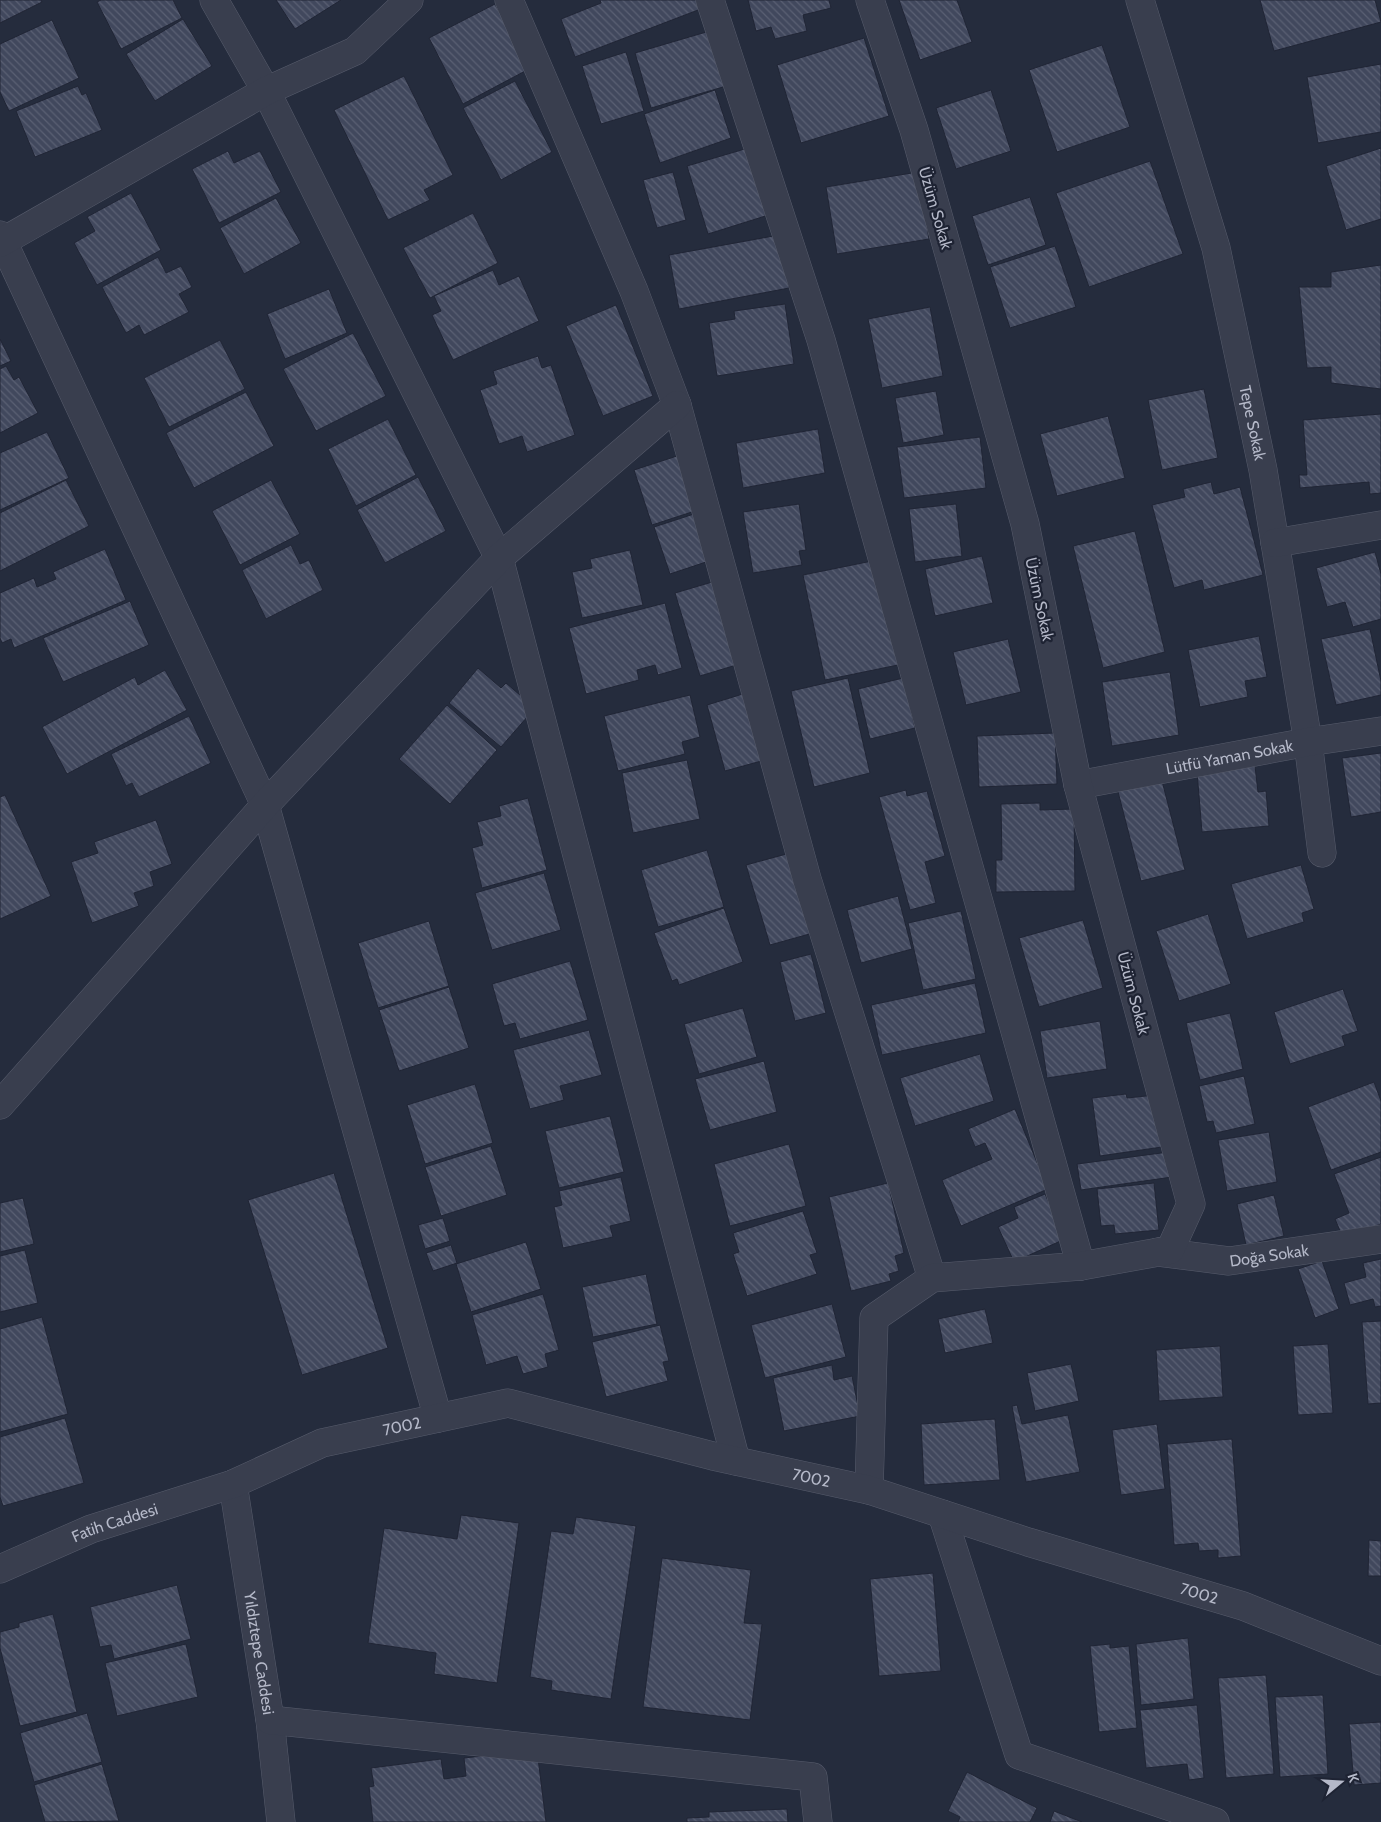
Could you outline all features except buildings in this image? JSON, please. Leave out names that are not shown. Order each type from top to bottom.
[{"type":"street","points":[[214,0],[266,91],[499,558],[736,1461]]},
{"type":"street","points":[[409,0],[355,51],[266,91],[1,239],[265,805],[438,1418]]},
{"type":"street","points":[[509,0],[634,291],[676,405],[806,879],[932,1278]]},
{"type":"street","points":[[710,0],[821,340],[1081,1266]]},
{"type":"street","name":"Üzüm Sokak","points":[[870,0],[914,130],[1025,524],[1078,785],[1191,1204],[1170,1250],[1158,1252]]},
{"type":"street","name":"Tepe Sokak","points":[[1140,0],[1216,248],[1263,470],[1308,742],[1322,853]]},
{"type":"street","points":[[0,1105],[265,805],[499,558],[676,405]]},
{"type":"street","points":[[1275,543],[1381,525]]},
{"type":"street","name":"Lütfü Yaman Sokak","points":[[1078,785],[1308,742],[1381,732]]},
{"type":"street","name":"Doğa Sokak","points":[[1158,1252],[1228,1261],[1381,1239]]},
{"type":"street","points":[[869,1490],[874,1318],[932,1278],[1081,1266],[1158,1252]]},
{"type":"street","name":"7002","points":[[233,1484],[322,1443],[508,1403],[736,1461],[869,1490],[1243,1606],[1381,1661]]},
{"type":"street","name":"Fatih Caddesi","points":[[0,1569],[91,1529],[233,1484]]},
{"type":"street","name":"Yıldıztepe Caddesi","points":[[233,1484],[270,1720],[281,1822]]},
{"type":"street","points":[[942,1514],[1019,1755],[1214,1822]]},
{"type":"street","points":[[270,1720],[813,1777],[818,1822]]}]
